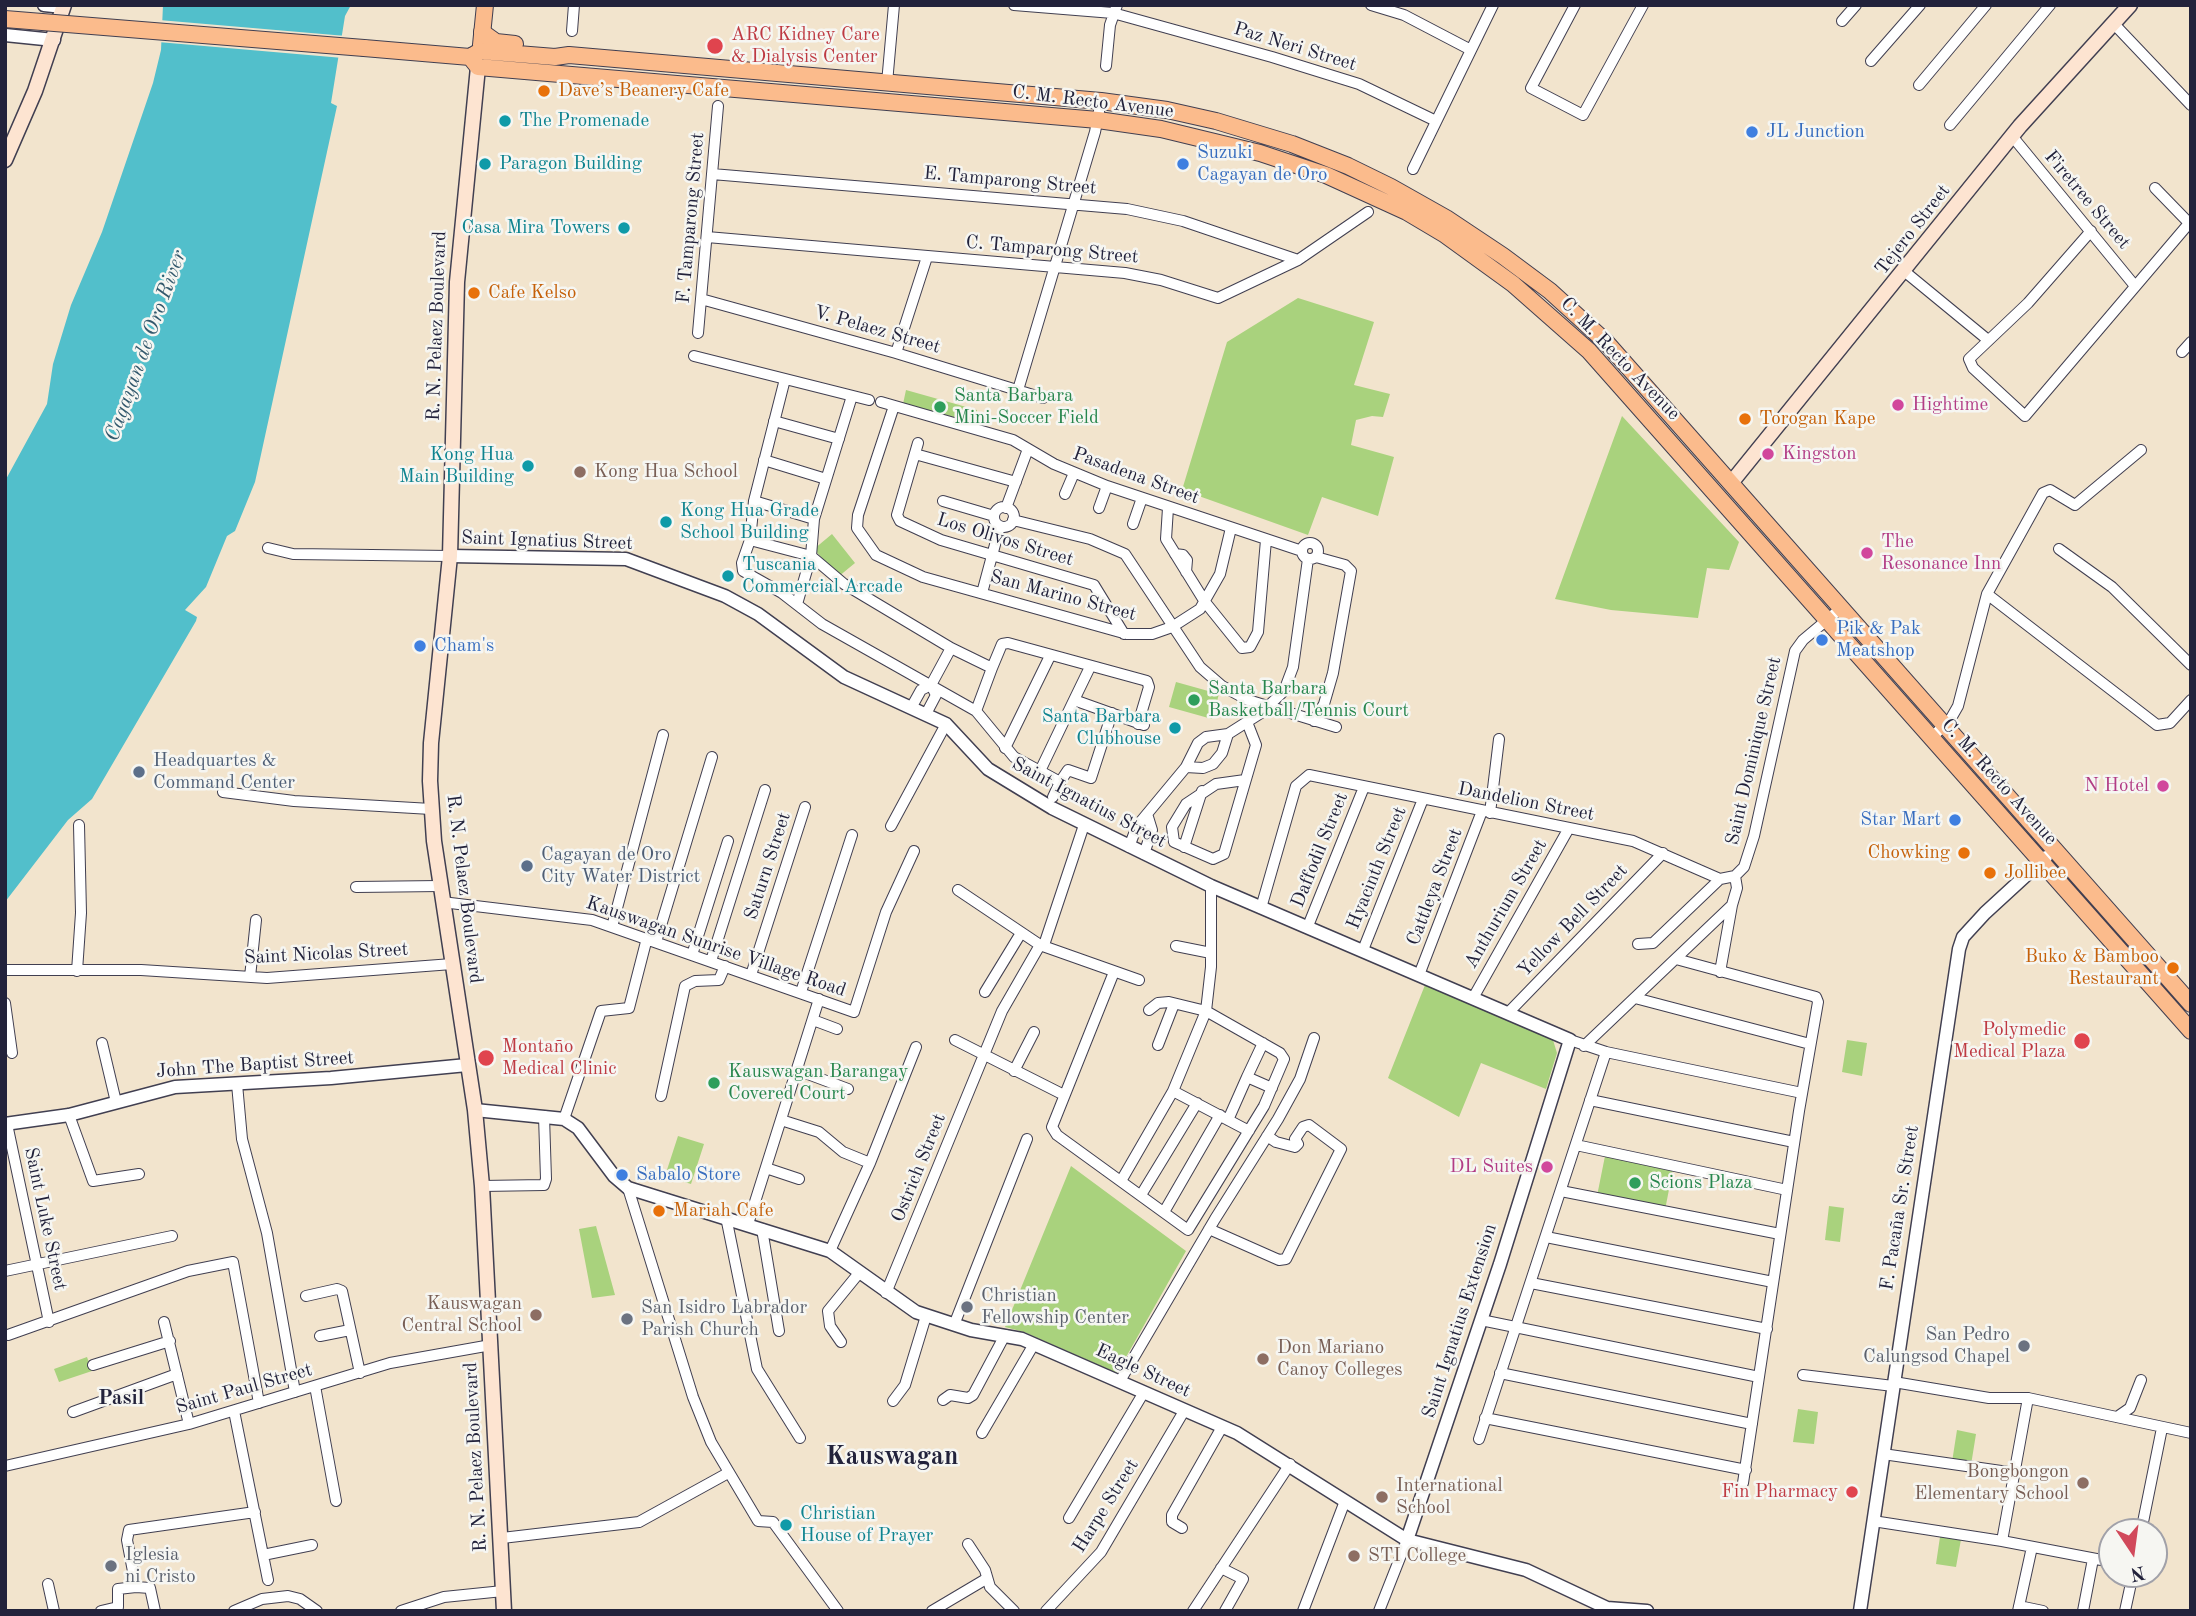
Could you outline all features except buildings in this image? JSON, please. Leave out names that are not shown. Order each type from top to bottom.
[{"type":"main road","name":"R. N. Pelaez Boulevard","points":[[485,5],[476,58],[457,282],[450,556],[431,743],[431,809],[442,902],[475,1110],[482,1186],[504,1611]]},
{"type":"main road","name":"Tejero Street","points":[[1731,482],[2012,136],[2130,5]]},
{"type":"main road","points":[[5,160],[54,40],[63,6]]},
{"type":"main road","name":"C. M. Recto Avenue","points":[[5,19],[476,58],[720,89],[1098,120],[1161,129],[1260,153],[1388,195],[1446,218],[1550,291],[1606,342],[1642,381],[1731,482],[1931,738],[2191,1031]]},
{"type":"main road","points":[[482,32],[496,42],[556,48],[569,55]]},
{"type":"main road","name":"C. M. Recto Avenue","points":[[476,58],[569,55],[1101,101],[1216,121],[1304,148],[1388,195],[1444,234],[1513,284],[1589,351],[2185,986],[2191,1004]]},
{"type":"main road","points":[[720,89],[722,68]]},
{"type":"main road","points":[[886,102],[887,83]]},
{"type":"main road","points":[[1628,394],[1642,381]]},
{"type":"main road","points":[[1643,411],[1657,398]]},
{"type":"street","points":[[44,5],[63,6]]},
{"type":"street","points":[[572,31],[574,5]]},
{"type":"street","points":[[887,83],[894,5]]},
{"type":"street","name":"Paz Neri Street","points":[[1014,5],[1115,9],[1359,84],[1436,121]]},
{"type":"street","points":[[1371,5],[1404,15],[1471,50]]},
{"type":"street","points":[[1413,169],[1493,5]]},
{"type":"street","points":[[1575,5],[1531,88],[1583,115],[1643,5]]},
{"type":"street","points":[[1842,21],[1856,5]]},
{"type":"street","points":[[1871,61],[1920,5]]},
{"type":"street","points":[[1919,85],[1986,5]]},
{"type":"street","points":[[1950,125],[2050,5]]},
{"type":"street","points":[[1106,66],[1115,9]]},
{"type":"street","points":[[2115,24],[2191,105]]},
{"type":"street","points":[[5,35],[54,40]]},
{"type":"street","points":[[1018,390],[1098,120],[1101,101]]},
{"type":"street","name":"F. Tamparong Street","points":[[698,332],[718,106]]},
{"type":"street","name":"Firetree Street","points":[[2012,136],[2135,286]]},
{"type":"street","name":"E. Tamparong Street","points":[[712,174],[1127,209],[1183,221],[1298,260]]},
{"type":"street","points":[[2091,231],[2028,303],[1971,356],[1971,365],[2025,416],[2190,222],[2155,188]]},
{"type":"street","name":"C. Tamparong Street","points":[[706,237],[1151,277],[1218,298],[1298,260],[1368,212]]},
{"type":"street","points":[[896,353],[927,257]]},
{"type":"street","points":[[1904,271],[1988,340]]},
{"type":"street","name":"V. Pelaez Street","points":[[701,299],[896,353],[1043,398]]},
{"type":"street","points":[[2182,352],[2191,342]]},
{"type":"street","points":[[694,356],[869,400]]},
{"type":"street","points":[[785,379],[754,502],[750,540],[742,563],[743,571],[797,604],[822,624],[976,712],[1005,748],[1060,782]]},
{"type":"street","points":[[797,604],[811,556],[814,519],[852,396]]},
{"type":"street","name":"Pasadena Street","points":[[881,402],[1013,440],[1074,473],[1107,486],[1309,556],[1345,565],[1351,571],[1333,673],[1324,704],[1314,721]]},
{"type":"street","name":"San Marino Street","points":[[894,406],[858,515],[858,532],[879,556],[923,578],[1125,634],[1152,634],[1190,618],[1205,602],[1220,574],[1231,528]]},
{"type":"street","points":[[774,421],[839,439]]},
{"type":"street","points":[[918,443],[915,454],[1016,482]]},
{"type":"street","points":[[1006,508],[1028,449]]},
{"type":"street","points":[[1931,738],[1944,727],[1959,700],[1987,594],[2043,493],[2050,490],[2075,505],[2141,450]]},
{"type":"street","name":"Los Olivos Street","points":[[915,454],[897,515],[899,520],[941,540],[1095,585],[1125,634]]},
{"type":"street","points":[[764,460],[826,479]]},
{"type":"street","points":[[1065,494],[1074,473]]},
{"type":"street","points":[[1099,508],[1107,486]]},
{"type":"street","points":[[1133,524],[1142,498]]},
{"type":"street","points":[[943,501],[994,516],[1000,526],[982,593]]},
{"type":"street","points":[[754,502],[814,519]]},
{"type":"street","points":[[994,516],[997,510],[1006,508]]},
{"type":"street","points":[[1000,526],[1007,526],[1013,520],[1013,514],[1006,508]]},
{"type":"street","points":[[1168,508],[1164,535],[1205,602],[1242,648],[1250,647],[1258,632],[1266,540]]},
{"type":"street","points":[[1013,520],[1090,539],[1125,554],[1200,667],[1222,686],[1269,706],[1336,727]]},
{"type":"street","points":[[750,540],[811,556],[844,584],[951,648],[992,668]]},
{"type":"street","points":[[268,548],[293,554],[450,556]]},
{"type":"street","points":[[2059,549],[2112,587],[2191,665]]},
{"type":"street","name":"Saint Ignatius Street","points":[[450,556],[591,557],[643,564],[741,604],[838,674],[946,724],[994,774],[1084,825],[1211,886],[1570,1040]]},
{"type":"street","points":[[1129,848],[1137,826],[1186,767],[1194,746],[1202,739],[1228,734],[1280,698],[1290,678],[1309,556]]},
{"type":"street","points":[[1987,594],[2157,725],[2170,723],[2191,700]]},
{"type":"street","name":"Saint Dominique Street","points":[[1720,972],[1737,888],[1735,876],[1742,871],[1754,836],[1795,651],[1802,640],[1833,614]]},
{"type":"street","points":[[976,712],[1004,643],[1148,682],[1141,725],[1074,700]]},
{"type":"street","points":[[911,708],[920,690],[931,685],[951,648]]},
{"type":"street","points":[[1005,748],[1050,656]]},
{"type":"street","points":[[1040,771],[1090,667]]},
{"type":"street","points":[[926,714],[936,695],[931,685]]},
{"type":"street","points":[[1053,797],[1068,771],[1091,778],[1112,713]]},
{"type":"street","points":[[1245,780],[1222,781],[1202,791],[1184,806],[1172,827],[1173,840],[1213,859],[1224,854],[1256,745],[1255,736],[1247,722]]},
{"type":"street","points":[[891,826],[946,724]]},
{"type":"street","points":[[1186,767],[1203,768],[1213,764],[1222,753],[1228,734]]},
{"type":"street","points":[[612,927],[663,735]]},
{"type":"street","name":"Cattleya Street","points":[[1419,975],[1486,812],[1499,739]]},
{"type":"street","points":[[564,1119],[604,1009],[628,1010],[712,757]]},
{"type":"street","name":"Dandelion Street","points":[[1261,908],[1293,793],[1303,777],[1312,775],[1364,788],[1640,843],[1720,879]]},
{"type":"street","name":"Daffodil Street","points":[[1308,926],[1364,788]]},
{"type":"street","points":[[711,961],[765,790]]},
{"type":"street","points":[[1184,847],[1202,791]]},
{"type":"street","points":[[223,792],[294,801],[431,809]]},
{"type":"street","name":"Hyacinth Street","points":[[1363,950],[1423,799]]},
{"type":"street","name":"Saturn Street","points":[[751,975],[805,807]]},
{"type":"street","points":[[1144,855],[1152,830],[1147,817]]},
{"type":"street","points":[[77,971],[81,913],[79,825]]},
{"type":"street","name":"Ostrich Street","points":[[886,1293],[1002,1011],[1042,945],[1084,825]]},
{"type":"street","name":"Anthurium Street","points":[[1473,998],[1569,828]]},
{"type":"street","points":[[801,992],[852,835]]},
{"type":"street","points":[[692,955],[728,841]]},
{"type":"street","name":"F. Pacaña Sr. Street","points":[[1860,1611],[1959,949],[1965,934],[1985,913],[2055,850]]},
{"type":"street","name":"Kauswagan Sunrise Village Road","points":[[442,902],[577,917],[651,940],[854,1012],[886,912],[914,851]]},
{"type":"street","name":"Yellow Bell Street","points":[[1508,1013],[1663,853]]},
{"type":"street","points":[[1639,944],[1653,943],[1720,879],[1735,876]]},
{"type":"street","points":[[356,887],[440,886]]},
{"type":"street","points":[[1121,1181],[1173,1090],[1206,1011],[1211,954],[1211,886]]},
{"type":"street","points":[[958,890],[1042,945],[1139,981]]},
{"type":"street","points":[[1584,1046],[1732,905]]},
{"type":"street","points":[[250,977],[256,920]]},
{"type":"street","points":[[985,992],[1021,933]]},
{"type":"street","points":[[1177,946],[1211,954]]},
{"type":"street","points":[[1676,959],[1816,997],[1818,1002],[1794,1142],[1744,1483]]},
{"type":"street","name":"Saint Nicolas Street","points":[[5,970],[141,970],[250,977],[452,964]]},
{"type":"street","points":[[661,1096],[685,986],[695,981],[719,980],[725,966]]},
{"type":"street","points":[[1114,971],[1053,1122],[1054,1133],[1185,1229],[1192,1227],[1248,1131],[1272,1088],[1284,1059],[1280,1053],[1206,1011],[1158,1003],[1149,1010]]},
{"type":"street","points":[[2164,1001],[2185,986]]},
{"type":"street","points":[[1635,998],[1810,1044]]},
{"type":"street","points":[[748,1224],[819,999]]},
{"type":"street","points":[[5,1003],[12,1053]]},
{"type":"street","points":[[1158,1045],[1174,1004]]},
{"type":"street","points":[[813,1020],[837,1028]]},
{"type":"street","points":[[1014,1071],[1034,1032]]},
{"type":"street","points":[[1120,1381],[1300,1079],[1314,1038]]},
{"type":"street","points":[[955,1040],[1064,1095]]},
{"type":"street","points":[[1570,1040],[1606,1052],[1802,1093]]},
{"type":"street","name":"Saint Ignatius Extension","points":[[1379,1611],[1407,1540],[1481,1320],[1570,1040]]},
{"type":"street","points":[[102,1043],[116,1102]]},
{"type":"street","points":[[1164,1212],[1224,1118],[1263,1044]]},
{"type":"street","points":[[830,1251],[870,1163],[916,1047]]},
{"type":"street","points":[[1479,1439],[1606,1052]]},
{"type":"street","name":"John The Baptist Street","points":[[6,1124],[69,1115],[175,1087],[467,1065]]},
{"type":"street","points":[[797,1070],[848,1089]]},
{"type":"street","points":[[1247,1077],[1272,1088]]},
{"type":"street","points":[[237,1084],[242,1139],[270,1245],[295,1392]]},
{"type":"street","points":[[1173,1090],[1248,1131]]},
{"type":"street","points":[[1590,1100],[1794,1142]]},
{"type":"street","points":[[1141,1195],[1197,1103]]},
{"type":"street","points":[[475,1110],[564,1119],[578,1128],[614,1176],[628,1188],[693,1397],[728,1473],[758,1521],[773,1522],[838,1611]]},
{"type":"street","points":[[69,1115],[93,1181],[139,1174]]},
{"type":"street","points":[[482,1186],[544,1185],[544,1116]]},
{"type":"street","points":[[781,1120],[819,1132],[843,1152],[870,1163]]},
{"type":"street","name":"Saint Luke Street","points":[[6,1124],[49,1322]]},
{"type":"street","points":[[1209,1229],[1279,1260],[1286,1259],[1341,1149],[1309,1125],[1303,1127],[1294,1139],[1298,1144],[1295,1147],[1276,1142],[1267,1136]]},
{"type":"street","points":[[954,1325],[1027,1139]]},
{"type":"street","points":[[1576,1145],[1787,1190]]},
{"type":"street","points":[[766,1168],[799,1179]]},
{"type":"street","name":"Eagle Street","points":[[628,1188],[830,1251],[886,1293],[926,1316],[1034,1344],[1222,1427],[1290,1464],[1407,1540],[1526,1570],[1606,1609]]},
{"type":"street","points":[[1561,1191],[1780,1234]]},
{"type":"street","points":[[726,1217],[757,1369],[800,1438]]},
{"type":"street","points":[[762,1229],[779,1331]]},
{"type":"street","points":[[5,1271],[172,1236]]},
{"type":"street","points":[[1546,1237],[1773,1282]]},
{"type":"street","points":[[8,1335],[188,1272],[233,1262],[259,1403]]},
{"type":"street","points":[[841,1342],[830,1326],[828,1311],[859,1273]]},
{"type":"street","points":[[1531,1283],[1766,1329]]},
{"type":"street","points":[[306,1296],[340,1289],[360,1373]]},
{"type":"street","points":[[893,1401],[905,1385],[926,1316]]},
{"type":"street","points":[[1481,1320],[1759,1377]]},
{"type":"street","points":[[164,1322],[189,1424]]},
{"type":"street","points":[[320,1336],[350,1330]]},
{"type":"street","points":[[943,1400],[950,1395],[968,1398],[973,1395],[1005,1335]]},
{"type":"street","points":[[93,1365],[170,1341]]},
{"type":"street","points":[[982,1433],[1034,1344]]},
{"type":"street","name":"Saint Paul Street","points":[[5,1466],[189,1424],[438,1352],[491,1345]]},
{"type":"street","points":[[1500,1373],[1752,1424]]},
{"type":"street","points":[[73,1412],[177,1374]]},
{"type":"street","points":[[1803,1375],[1893,1384],[1989,1398],[2028,1398],[2162,1428],[2190,1429]]},
{"type":"street","points":[[2117,1418],[2130,1408],[2141,1380]]},
{"type":"street","points":[[315,1386],[336,1501]]},
{"type":"street","points":[[1069,1518],[1144,1392]]},
{"type":"street","points":[[2003,1541],[2028,1398]]},
{"type":"street","points":[[234,1411],[268,1580]]},
{"type":"street","name":"Harpe Street","points":[[1046,1611],[1101,1552],[1184,1411]]},
{"type":"street","points":[[1485,1418],[1746,1470]]},
{"type":"street","points":[[1182,1528],[1172,1522],[1172,1515],[1222,1427]]},
{"type":"street","points":[[2144,1518],[2162,1428]]},
{"type":"street","points":[[1883,1454],[2015,1473]]},
{"type":"street","points":[[1193,1611],[1290,1464]]},
{"type":"street","points":[[502,1538],[639,1522],[728,1473]]},
{"type":"street","points":[[1303,1611],[1345,1501]]},
{"type":"street","points":[[136,1587],[127,1540],[129,1530],[255,1512]]},
{"type":"street","points":[[1873,1521],[2003,1541],[2098,1560]]},
{"type":"street","points":[[968,1544],[987,1574],[986,1579],[1014,1611]]},
{"type":"street","points":[[263,1555],[312,1545]]},
{"type":"street","points":[[2032,1546],[2018,1608],[2043,1611]]},
{"type":"street","points":[[2083,1611],[2093,1559]]},
{"type":"street","points":[[1221,1568],[1243,1579],[1225,1611]]},
{"type":"street","points":[[932,1611],[986,1579]]},
{"type":"street","points":[[48,1584],[54,1611]]},
{"type":"street","points":[[101,1611],[118,1607],[118,1589],[136,1587],[152,1591],[155,1611]]},
{"type":"street","points":[[2125,1611],[2130,1588]]},
{"type":"street","points":[[401,1611],[454,1595],[503,1591]]},
{"type":"street","points":[[234,1611],[262,1599],[288,1597],[300,1599],[317,1611]]},
{"type":"street","points":[[1606,1609],[1647,1611]]},
{"type":"green space","points":[[1298,298],[1374,322],[1354,385],[1390,394],[1383,417],[1372,416],[1356,420],[1351,445],[1394,457],[1378,516],[1322,497],[1308,535],[1182,490],[1227,342]]},
{"type":"green space","name":"Santa Barbara Mini-Soccer Field","points":[[906,390],[977,410],[973,422],[903,404]]},
{"type":"green space","points":[[1622,416],[1739,542],[1729,570],[1707,568],[1698,618],[1611,610],[1555,599]]},
{"type":"green space","points":[[832,534],[855,563],[838,577],[814,549]]},
{"type":"green space","name":"Santa Barbara Basketball/Tennis Court","points":[[1176,682],[1219,694],[1212,719],[1169,707]]},
{"type":"green space","points":[[1425,985],[1553,1040],[1557,1053],[1546,1089],[1481,1063],[1459,1117],[1388,1078]]},
{"type":"green space","points":[[1847,1040],[1867,1043],[1862,1076],[1842,1072]]},
{"type":"green space","points":[[678,1136],[704,1144],[691,1184],[665,1176]]},
{"type":"green space","name":"Scions Plaza","points":[[1605,1156],[1673,1169],[1665,1210],[1597,1196]]},
{"type":"green space","points":[[1071,1166],[1186,1251],[1117,1373],[1024,1332],[1005,1327]]},
{"type":"green space","points":[[1829,1206],[1844,1208],[1840,1242],[1825,1240]]},
{"type":"green space","points":[[596,1226],[615,1295],[592,1298],[579,1229]]},
{"type":"green space","points":[[87,1357],[92,1371],[59,1382],[54,1369]]},
{"type":"green space","points":[[1798,1409],[1818,1412],[1814,1444],[1793,1442]]},
{"type":"green space","points":[[1957,1430],[1976,1434],[1971,1465],[1952,1462]]},
{"type":"green space","points":[[1941,1530],[1962,1534],[1956,1567],[1936,1564]]},
{"type":"water","name":"Cagayan de Oro River","points":[[163,5],[351,5],[345,16],[331,103],[337,106],[255,482],[235,531],[227,536],[206,587],[185,610],[197,617],[196,621],[92,799],[68,820],[5,902],[5,481],[47,404],[53,364],[71,305],[102,232],[153,83],[161,50]]},
{"type":"pier","points":[[159,20],[346,36],[343,58],[158,42]]},
{"type":"place","name":"ARC Kidney Care & Dialysis Center","points":[[715,46]]},
{"type":"place","name":"Dave’s Beanery Cafe","points":[[544,91]]},
{"type":"place","name":"The Promenade","points":[[505,121]]},
{"type":"place","name":"JL Junction","points":[[1752,132]]},
{"type":"place","name":"Paragon Building","points":[[485,164]]},
{"type":"place","name":"Suzuki Cagayan de Oro","points":[[1183,164]]},
{"type":"place","name":"Casa Mira Towers","points":[[624,228]]},
{"type":"place","name":"Cafe Kelso","points":[[474,293]]},
{"type":"place","name":"Hightime","points":[[1898,405]]},
{"type":"place","name":"Santa Barbara Mini-Soccer Field","points":[[940,407]]},
{"type":"place","name":"Torogan Kape","points":[[1745,419]]},
{"type":"place","name":"Kingston","points":[[1768,454]]},
{"type":"place","name":"Kong Hua Main Building","points":[[528,466]]},
{"type":"place","name":"Kong Hua School","points":[[580,472]]},
{"type":"place","name":"Kong Hua Grade School Building","points":[[666,522]]},
{"type":"place","name":"The Resonance Inn","points":[[1867,553]]},
{"type":"place","name":"Tuscania Commercial Arcade","points":[[728,576]]},
{"type":"place","name":"Pik & Pak Meatshop","points":[[1822,640]]},
{"type":"place","name":"Cham's","points":[[420,646]]},
{"type":"place","name":"Santa Barbara Basketball/Tennis Court","points":[[1194,700]]},
{"type":"place","name":"Santa Barbara Clubhouse","points":[[1175,728]]},
{"type":"place","name":"Headquartes & Command Center","points":[[139,772]]},
{"type":"place","name":"N Hotel","points":[[2163,786]]},
{"type":"place","name":"Star Mart","points":[[1955,820]]},
{"type":"place","name":"Chowking","points":[[1964,853]]},
{"type":"place","name":"Cagayan de Oro City Water District","points":[[527,866]]},
{"type":"place","name":"Jollibee","points":[[1990,873]]},
{"type":"place","name":"Buko & Bamboo Restaurant","points":[[2173,968]]},
{"type":"place","name":"Polymedic Medical Plaza","points":[[2082,1041]]},
{"type":"place","name":"Montaño Medical Clinic","points":[[486,1058]]},
{"type":"place","name":"Kauswagan Barangay Covered Court","points":[[714,1083]]},
{"type":"place","name":"DL Suites","points":[[1547,1167]]},
{"type":"place","name":"Sabalo Store","points":[[622,1175]]},
{"type":"place","name":"Scions Plaza","points":[[1635,1183]]},
{"type":"place","name":"Mariah Cafe","points":[[659,1211]]},
{"type":"place","name":"Christian Fellowship Center","points":[[967,1307]]},
{"type":"place","name":"Kauswagan Central School","points":[[536,1315]]},
{"type":"place","name":"San Isidro Labrador Parish Church","points":[[627,1319]]},
{"type":"place","name":"San Pedro Calungsod Chapel","points":[[2024,1346]]},
{"type":"place","name":"Don Mariano Canoy Colleges","points":[[1263,1359]]},
{"type":"place","name":"Bongbongon Elementary School","points":[[2083,1483]]},
{"type":"place","name":"Fin Pharmacy","points":[[1852,1492]]},
{"type":"place","name":"International School","points":[[1382,1497]]},
{"type":"place","name":"Christian House of Prayer","points":[[786,1525]]},
{"type":"place","name":"STI College","points":[[1354,1556]]},
{"type":"place","name":"Iglesia ni Cristo","points":[[111,1566]]},
{"type":"district","name":"Pasil","points":[[121,1398]]},
{"type":"district","name":"Kauswagan","points":[[892,1457]]}]
